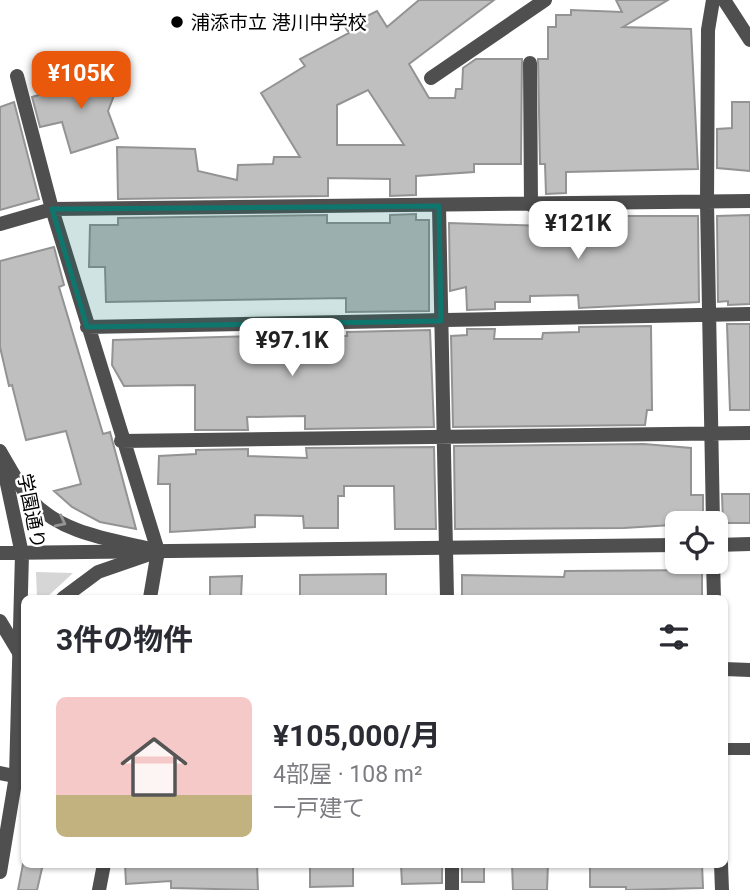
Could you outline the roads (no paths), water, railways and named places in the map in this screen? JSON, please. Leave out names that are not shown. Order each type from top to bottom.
[{"type":"street","points":[[431,78],[545,0]]},
{"type":"street","points":[[713,0],[708,30],[707,202],[713,511]]},
{"type":"street","points":[[724,0],[750,40]]},
{"type":"street","points":[[530,63],[531,205]]},
{"type":"street","points":[[17,76],[87,327],[158,551],[151,595]]},
{"type":"street","points":[[0,224],[52,209],[750,201]]},
{"type":"street","points":[[439,206],[447,595]]},
{"type":"street","points":[[87,327],[750,314]]},
{"type":"street","points":[[121,441],[750,433]]},
{"type":"street","points":[[0,454],[31,500],[49,516],[76,530],[158,551]]},
{"type":"street","name":"学園通り","points":[[0,454],[22,554],[22,595]]},
{"type":"street","points":[[728,544],[750,544]]},
{"type":"street","points":[[0,553],[447,550],[665,545]]},
{"type":"street","points":[[67,595],[98,572],[158,551]]},
{"type":"street","points":[[713,574],[714,595]]},
{"type":"street","points":[[0,621],[21,651]]},
{"type":"street","points":[[728,669],[750,670]]},
{"type":"street","name":"学園通り","points":[[0,872],[20,777],[21,736]]},
{"type":"street","points":[[0,773],[20,777]]},
{"type":"street","points":[[99,890],[103,868]]},
{"type":"street","points":[[452,868],[452,890]]},
{"type":"street","points":[[721,868],[722,890]]},
{"type":"lane","points":[[728,749],[750,749]]},
{"type":"place","name":"浦添市立 港川中学校","points":[[177,22]]}]
